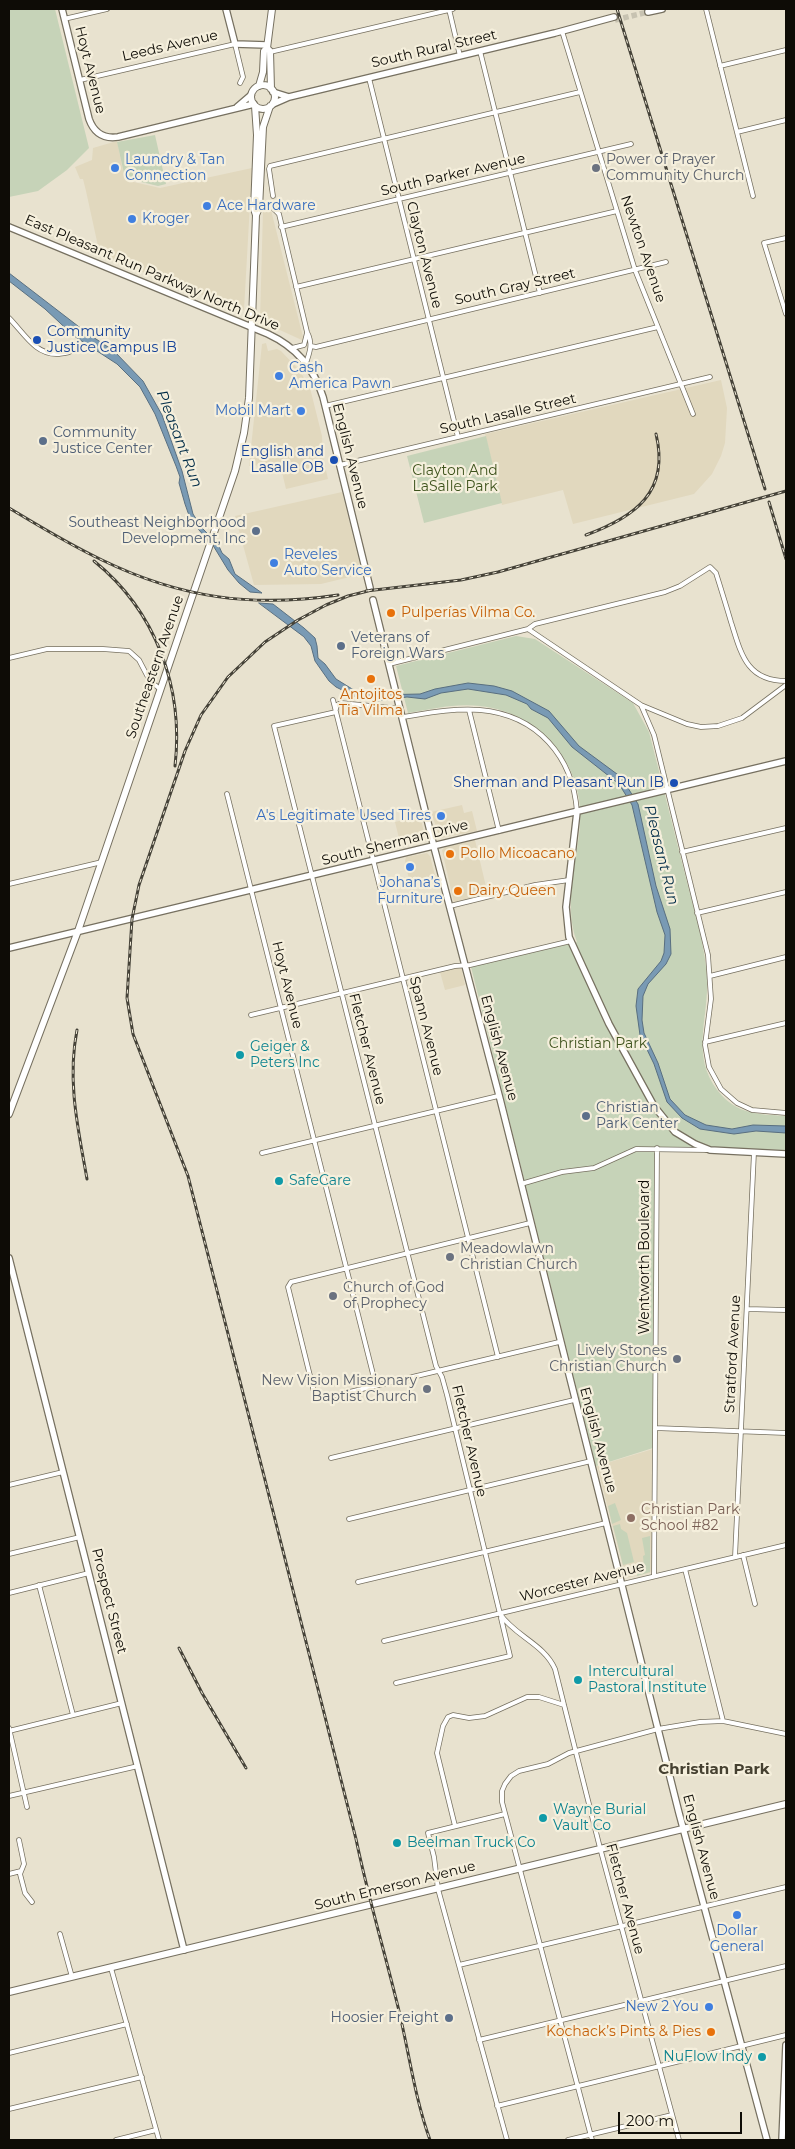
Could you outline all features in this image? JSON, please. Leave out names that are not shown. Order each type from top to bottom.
[{"type":"main road","name":"Hoyt Avenue","points":[[62,9],[90,122],[101,135],[115,137],[236,108]]},
{"type":"main road","points":[[226,9],[235,44]]},
{"type":"main road","points":[[236,108],[254,105],[264,109],[271,105],[275,98],[272,90],[268,48],[272,9]]},
{"type":"main road","points":[[648,12],[662,9]]},
{"type":"main road","name":"South Rural Street","points":[[271,105],[289,96],[615,18]]},
{"type":"main road","name":"Leeds Avenue","points":[[235,44],[268,48]]},
{"type":"main road","points":[[236,108],[259,86],[263,72],[264,51],[268,48]]},
{"type":"main road","points":[[259,86],[265,86],[272,90]]},
{"type":"main road","name":"South Rural Street","points":[[272,90],[289,96]]},
{"type":"main road","points":[[251,95],[254,105]]},
{"type":"main road","name":"Southeastern Avenue","points":[[254,105],[257,135],[254,209],[256,215]]},
{"type":"main road","name":"Southeastern Avenue","points":[[9,1114],[78,931],[235,471],[244,433],[249,398],[256,215],[260,203],[263,127],[271,105]]},
{"type":"main road","name":"East Pleasant Run Parkway North Drive","points":[[9,227],[275,337],[292,348],[306,363]]},
{"type":"main road","name":"English Avenue","points":[[306,363],[319,386],[325,406],[370,588]]},
{"type":"main road","name":"English Avenue","points":[[373,600],[683,1830],[767,2140]]},
{"type":"main road","name":"South Sherman Drive","points":[[9,948],[786,762]]},
{"type":"main road","points":[[577,812],[566,913],[571,941],[612,1030],[654,1106],[675,1132],[694,1144],[710,1150],[786,1154]]},
{"type":"main road","name":"Prospect Street","points":[[9,1258],[184,1950]]},
{"type":"main road","name":"South Emerson Avenue","points":[[9,1992],[786,1804]]},
{"type":"main road","points":[[782,2140],[786,2046]]},
{"type":"street","points":[[64,19],[107,9]]},
{"type":"street","points":[[451,9],[460,56]]},
{"type":"street","name":"Leeds Avenue","points":[[268,48],[451,9]]},
{"type":"street","points":[[706,9],[753,196]]},
{"type":"street","name":"Newton Avenue","points":[[562,31],[635,270],[693,414]]},
{"type":"street","points":[[235,44],[243,77],[240,83]]},
{"type":"street","name":"Leeds Avenue","points":[[80,80],[235,44]]},
{"type":"street","points":[[720,66],[786,50]]},
{"type":"street","points":[[480,51],[540,293]]},
{"type":"street","name":"Clayton Avenue","points":[[369,78],[458,437]]},
{"type":"street","points":[[273,196],[270,166],[580,92]]},
{"type":"street","points":[[737,132],[786,120]]},
{"type":"street","name":"South Parker Avenue","points":[[282,227],[631,144]]},
{"type":"street","points":[[260,203],[275,208],[279,214],[311,346],[306,363]]},
{"type":"street","points":[[296,287],[617,211]]},
{"type":"street","points":[[786,238],[764,243],[784,300],[786,314]]},
{"type":"street","name":"South Gray Street","points":[[311,346],[315,347],[666,262]]},
{"type":"street","points":[[9,318],[34,347],[44,352],[70,353],[76,348]]},
{"type":"street","points":[[325,406],[658,327]]},
{"type":"street","points":[[292,348],[304,345],[307,333]]},
{"type":"street","name":"South Lasalle Street","points":[[340,465],[710,377]]},
{"type":"street","points":[[389,664],[528,629],[535,624],[665,592],[686,582],[708,567],[713,568],[716,573],[745,661],[764,677],[786,681]]},
{"type":"street","points":[[528,629],[641,705],[687,724],[702,727],[718,726],[742,718],[786,685]]},
{"type":"street","points":[[9,658],[47,649],[129,651],[139,660],[150,681],[160,689]]},
{"type":"street","name":"Spann Avenue","points":[[333,700],[498,1357]]},
{"type":"street","points":[[336,712],[337,705],[340,703],[400,707]]},
{"type":"street","points":[[641,705],[652,729],[708,955],[710,1007],[706,1056],[712,1074],[727,1095],[737,1103],[752,1110],[786,1114]]},
{"type":"street","points":[[403,717],[469,710],[490,711],[510,717],[541,735],[558,753],[568,770],[574,789],[577,812]]},
{"type":"street","points":[[469,710],[499,831]]},
{"type":"street","name":"Fletcher Avenue","points":[[336,712],[274,726],[407,1252],[438,1372],[446,1392],[500,1614],[514,1630],[541,1650],[551,1660],[556,1670],[600,1850],[679,2140]]},
{"type":"street","name":"Hoyt Avenue","points":[[227,794],[376,1386]]},
{"type":"street","points":[[682,852],[786,828]]},
{"type":"street","points":[[9,884],[102,862]]},
{"type":"street","points":[[450,906],[535,885],[569,880]]},
{"type":"street","points":[[697,913],[786,892]]},
{"type":"street","points":[[251,1015],[571,941]]},
{"type":"street","points":[[710,976],[786,957]]},
{"type":"street","points":[[706,1042],[786,1023]]},
{"type":"street","points":[[262,1153],[498,1096]]},
{"type":"street","name":"Wentworth Boulevard","points":[[654,1576],[657,1148]]},
{"type":"street","points":[[521,1184],[565,1171],[594,1168],[634,1149],[710,1150]]},
{"type":"street","name":"Stratford Avenue","points":[[735,1557],[754,1152]]},
{"type":"street","points":[[530,1223],[304,1277],[289,1284],[288,1287],[294,1318],[316,1400],[559,1342]]},
{"type":"street","points":[[747,1308],[786,1310]]},
{"type":"street","points":[[330,1458],[574,1400]]},
{"type":"street","points":[[655,1428],[786,1433]]},
{"type":"street","points":[[349,1519],[591,1461]]},
{"type":"street","points":[[9,1486],[63,1472]]},
{"type":"street","points":[[358,1582],[606,1523]]},
{"type":"street","points":[[9,1554],[80,1537]]},
{"type":"street","name":"Worcester Avenue","points":[[384,1641],[786,1545]]},
{"type":"street","points":[[743,1555],[755,1604]]},
{"type":"street","points":[[685,1569],[723,1722]]},
{"type":"street","points":[[9,1593],[89,1573]]},
{"type":"street","points":[[39,1586],[73,1715]]},
{"type":"street","points":[[396,1683],[510,1656],[500,1614]]},
{"type":"street","points":[[456,1826],[437,1753],[443,1726],[450,1716],[473,1718],[485,1716],[528,1697],[564,1705]]},
{"type":"street","points":[[28,1807],[9,1730],[122,1703]]},
{"type":"street","points":[[592,2140],[505,1814],[502,1794],[505,1784],[511,1776],[520,1770],[548,1764],[576,1751],[658,1728],[700,1722],[723,1722],[786,1734]]},
{"type":"street","points":[[9,1796],[138,1766]]},
{"type":"street","points":[[505,1814],[428,1833],[434,1857],[438,1889],[507,2140]]},
{"type":"street","points":[[19,1840],[24,1864],[21,1871],[24,1890],[32,1902]]},
{"type":"street","points":[[9,1874],[21,1871]]},
{"type":"street","points":[[459,1965],[786,1887]]},
{"type":"street","points":[[60,1934],[72,1977]]},
{"type":"street","points":[[479,2040],[786,1966]]},
{"type":"street","points":[[111,1968],[159,2140]]},
{"type":"street","points":[[9,2053],[127,2024]]},
{"type":"street","points":[[497,2106],[786,2035]]},
{"type":"street","points":[[9,2109],[142,2077]]},
{"type":"street","points":[[568,2140],[672,2115]]},
{"type":"street","points":[[116,2140],[156,2130]]},
{"type":"shaded area","points":[[117,141],[125,180],[160,188],[252,168],[244,310],[239,312],[198,293],[159,279],[95,251],[98,246],[86,191],[83,179],[80,179],[75,167],[92,160],[93,148]]},
{"type":"shaded area","points":[[263,210],[271,210],[304,341],[260,321]]},
{"type":"shaded area","points":[[266,343],[268,351],[277,349],[281,351],[300,371],[310,388],[322,436],[323,457],[328,479],[286,489],[280,464],[249,466],[262,344]]},
{"type":"shaded area","points":[[721,380],[727,408],[725,443],[712,474],[694,494],[573,524],[563,490],[502,505],[485,434]]},
{"type":"shaded area","points":[[342,492],[362,574],[321,584],[254,585],[235,516]]},
{"type":"shaded area","points":[[462,805],[464,813],[472,811],[477,831],[440,838],[431,812]]},
{"type":"shaded area","points":[[420,816],[426,840],[401,846],[395,822]]},
{"type":"shaded area","points":[[475,840],[488,895],[454,903],[442,850],[445,847]]},
{"type":"shaded area","points":[[427,853],[430,856],[436,879],[410,884],[405,861],[406,857]]},
{"type":"shaded area","points":[[461,967],[465,985],[445,990],[440,972]]},
{"type":"shaded area","name":"Christian Park School #82","points":[[653,1449],[652,1569],[650,1573],[626,1578],[597,1466]]},
{"type":"green space","points":[[9,9],[55,9],[89,148],[67,170],[38,191],[9,197]]},
{"type":"green space","points":[[155,135],[166,184],[158,186],[125,178],[117,142]]},
{"type":"green space","name":"Clayton And LaSalle Park","points":[[486,436],[502,503],[424,523],[407,456]]},
{"type":"green space","name":"Christian Park","points":[[516,636],[535,639],[633,703],[649,732],[702,942],[707,978],[703,1036],[705,1064],[718,1091],[733,1105],[758,1114],[786,1116],[786,1150],[655,1147],[653,1448],[596,1466],[471,967],[577,942],[571,913],[572,884],[580,825],[580,803],[575,782],[566,762],[554,745],[522,719],[502,711],[480,706],[462,705],[408,713],[396,666]]},
{"type":"green space","points":[[615,1503],[621,1520],[612,1524],[608,1506]]},
{"type":"green space","points":[[620,1524],[621,1529],[627,1533],[634,1562],[623,1565],[613,1526]]},
{"type":"green space","points":[[650,1536],[650,1572],[637,1576],[637,1572],[644,1567],[643,1556],[645,1555],[642,1538]]},
{"type":"water","name":"Pleasant Run","points":[[9,273],[87,333],[114,351],[143,381],[162,415],[182,471],[193,514],[202,528],[218,544],[222,553],[229,559],[235,574],[262,593],[250,592],[239,583],[228,570],[214,547],[191,521],[179,483],[180,477],[176,466],[155,414],[140,387],[117,364],[74,336],[45,309],[9,281]]},
{"type":"water","name":"Pleasant Run","points":[[259,603],[273,604],[304,628],[315,638],[318,658],[336,679],[357,692],[376,695],[420,694],[435,689],[468,683],[494,686],[512,691],[549,711],[579,746],[621,777],[638,804],[656,886],[670,929],[671,954],[666,964],[648,984],[643,996],[642,1020],[644,1033],[658,1063],[670,1099],[685,1115],[706,1125],[732,1129],[753,1125],[786,1126],[786,1133],[756,1131],[734,1134],[700,1129],[682,1118],[667,1102],[654,1064],[640,1035],[636,1006],[638,989],[661,961],[664,953],[665,935],[657,912],[632,805],[619,784],[572,747],[548,718],[531,709],[527,704],[506,695],[468,689],[441,693],[425,699],[407,697],[377,701],[356,697],[336,687],[329,681],[315,661],[311,646],[304,637]]},
{"type":"tunnel","points":[[615,20],[648,12]]},
{"type":"railway","points":[[617,9],[765,489]]},
{"type":"railway","points":[[586,535],[620,520],[645,500],[653,487],[658,472],[659,454],[656,434]]},
{"type":"railway","points":[[366,591],[461,580],[498,572],[786,491]]},
{"type":"railway","points":[[769,502],[786,559]]},
{"type":"railway","points":[[9,508],[66,542],[102,560],[131,573],[189,591],[217,597],[247,600],[307,599],[338,595]]},
{"type":"railway","points":[[94,561],[116,581],[134,603],[149,627],[161,653],[170,680],[175,708],[177,737],[175,766]]},
{"type":"railway","points":[[372,590],[348,596],[326,605],[298,620],[265,642],[228,677],[201,715],[185,751],[139,885],[132,919],[127,998],[133,1034],[188,1176],[400,2013],[419,2104],[430,2140]]},
{"type":"railway","points":[[77,1030],[74,1049],[73,1086],[77,1123],[87,1179]]},
{"type":"railway","points":[[179,1648],[202,1693],[246,1768]]},
{"type":"place","name":"Laundry & Tan Connection","points":[[115,168]]},
{"type":"place","name":"Power of Prayer Community Church","points":[[596,168]]},
{"type":"place","name":"Ace Hardware","points":[[207,206]]},
{"type":"place","name":"Kroger","points":[[132,219]]},
{"type":"place","name":"Community Justice Campus IB","points":[[37,340]]},
{"type":"place","name":"Cash America Pawn","points":[[279,376]]},
{"type":"place","name":"Mobil Mart","points":[[301,411]]},
{"type":"place","name":"Community Justice Center","points":[[43,441]]},
{"type":"place","name":"English and Lasalle OB","points":[[334,460]]},
{"type":"place","name":"Southeast Neighborhood Development, Inc","points":[[256,531]]},
{"type":"place","name":"Reveles Auto Service","points":[[274,563]]},
{"type":"place","name":"Pulperías Vilma Co.","points":[[391,613]]},
{"type":"place","name":"Veterans of Foreign Wars","points":[[341,646]]},
{"type":"place","name":"Antojitos Tia Vilma","points":[[371,679]]},
{"type":"place","name":"Sherman and Pleasant Run IB","points":[[674,783]]},
{"type":"place","name":"A's Legitimate Used Tires","points":[[441,816]]},
{"type":"place","name":"Pollo Micoacano","points":[[450,854]]},
{"type":"place","name":"Johana’s Furniture","points":[[410,867]]},
{"type":"place","name":"Dairy Queen","points":[[458,891]]},
{"type":"place","name":"Geiger & Peters Inc","points":[[240,1055]]},
{"type":"place","name":"Christian Park Center","points":[[586,1116]]},
{"type":"place","name":"SafeCare","points":[[279,1181]]},
{"type":"place","name":"Meadowlawn Christian Church","points":[[450,1257]]},
{"type":"place","name":"Church of God of Prophecy","points":[[333,1296]]},
{"type":"place","name":"Lively Stones Christian Church","points":[[677,1359]]},
{"type":"place","name":"New Vision Missionary Baptist Church","points":[[427,1389]]},
{"type":"place","name":"Christian Park School #82","points":[[631,1518]]},
{"type":"place","name":"Intercultural Pastoral Institute","points":[[578,1680]]},
{"type":"place","name":"Wayne Burial Vault Co","points":[[543,1818]]},
{"type":"place","name":"Beelman Truck Co","points":[[397,1843]]},
{"type":"place","name":"Dollar General","points":[[737,1915]]},
{"type":"place","name":"New 2 You","points":[[709,2007]]},
{"type":"place","name":"Hoosier Freight","points":[[449,2018]]},
{"type":"place","name":"Kochack’s Pints & Pies","points":[[711,2032]]},
{"type":"place","name":"NuFlow Indy","points":[[762,2057]]},
{"type":"district","name":"Christian Park","points":[[714,1770]]}]
